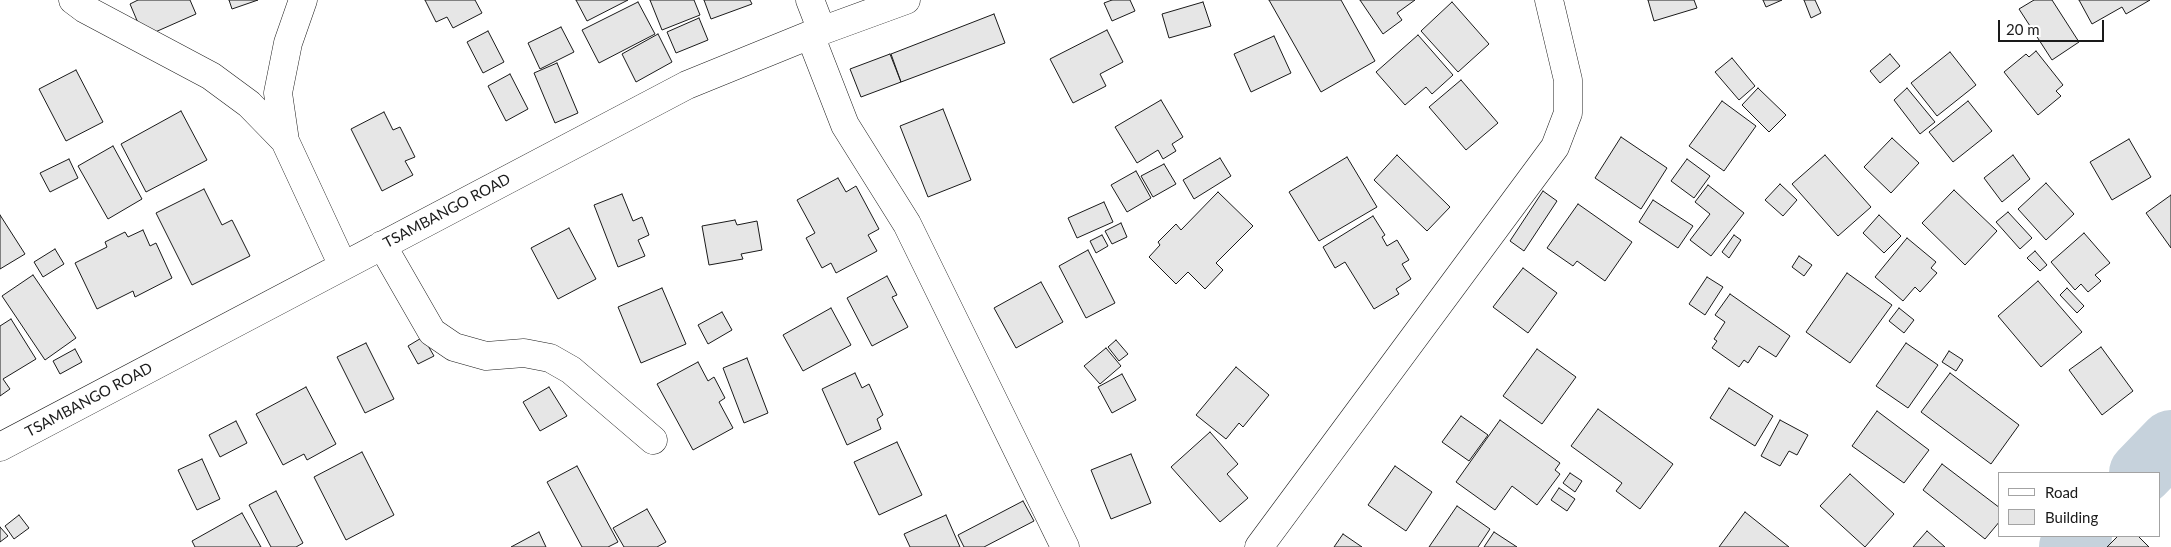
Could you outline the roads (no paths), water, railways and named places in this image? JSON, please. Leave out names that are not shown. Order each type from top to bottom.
[{"type":"street","points":[[73,0],[85,9],[211,76],[249,104],[284,141],[343,266]]},
{"type":"street","points":[[284,141],[278,93],[288,43],[303,0]]},
{"type":"street","points":[[810,0],[816,33],[845,125],[906,224],[1065,547]]},
{"type":"street","name":"TSAMBANGO ROAD","points":[[0,447],[687,85],[816,33],[906,0]]},
{"type":"street","points":[[1259,547],[1555,147],[1568,113],[1568,80],[1549,0]]},
{"type":"street","points":[[382,245],[432,332],[454,347],[486,356],[524,353],[550,358],[571,370],[653,440]]},
{"type":"waterway","points":[[2142,472],[2171,442]]},
{"type":"waterway","points":[[2071,547],[2079,537]]}]
